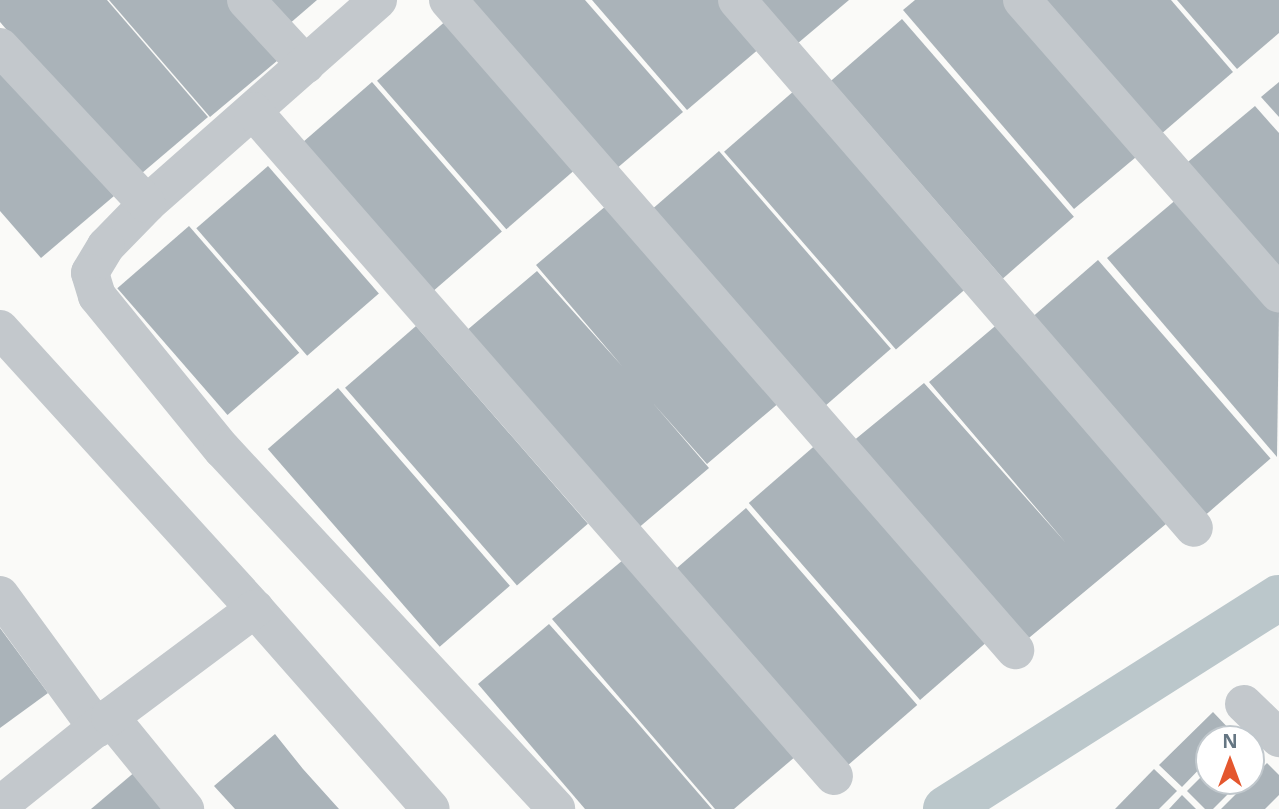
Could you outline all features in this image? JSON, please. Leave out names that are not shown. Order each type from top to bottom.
[{"type":"street","points":[[246,0],[306,65]]},
{"type":"street","points":[[378,0],[147,204],[106,246],[90,273],[97,296],[222,449],[556,809]]},
{"type":"street","points":[[448,0],[1015,650]]},
{"type":"street","points":[[737,0],[1194,528]]},
{"type":"street","points":[[1022,0],[1279,294]]},
{"type":"street","points":[[0,47],[147,204]]},
{"type":"street","points":[[253,111],[834,776]]},
{"type":"street","points":[[0,329],[256,609],[430,809]]},
{"type":"street","points":[[0,595],[104,722],[185,809]]},
{"type":"street","points":[[0,805],[104,722],[256,609]]},
{"type":"street","points":[[1244,704],[1279,738]]},
{"type":"building","points":[[0,0],[107,0],[208,117],[135,179],[0,22]]},
{"type":"building","points":[[109,0],[236,0],[284,55],[210,117]]},
{"type":"building","points":[[266,0],[317,0],[288,25]]},
{"type":"building","points":[[464,0],[585,0],[683,112],[609,175]]},
{"type":"building","points":[[592,0],[719,0],[760,48],[687,110]]},
{"type":"building","points":[[750,0],[849,0],[791,49]]},
{"type":"building","points":[[915,0],[1020,0],[1148,147],[1074,209],[903,10]]},
{"type":"building","points":[[1045,0],[1171,0],[1233,72],[1160,135]]},
{"type":"building","points":[[1177,0],[1279,0],[1279,33],[1237,69]]},
{"type":"building","points":[[448,19],[577,168],[506,229],[377,81]]},
{"type":"building","points":[[902,19],[1074,217],[1003,278],[831,81]]},
{"type":"building","points":[[0,65],[114,196],[41,258],[0,211]]},
{"type":"building","points":[[372,82],[502,231],[431,293],[301,144]]},
{"type":"building","points":[[1279,82],[1279,117],[1261,97]]},
{"type":"building","points":[[795,90],[967,288],[896,349],[724,152]]},
{"type":"building","points":[[1255,106],[1279,133],[1279,277],[1183,166]]},
{"type":"building","points":[[719,151],[891,349],[820,410],[648,213]]},
{"type":"building","points":[[268,166],[379,294],[307,356],[196,228]]},
{"type":"building","points":[[1178,198],[1279,311],[1277,457],[1107,258]]},
{"type":"building","points":[[607,205],[780,402],[707,464],[652,402],[709,468],[636,530],[466,331],[537,271],[622,366],[536,265]]},
{"type":"building","points":[[189,226],[299,353],[228,415],[117,288]]},
{"type":"building","points":[[1098,260],[1271,458],[1200,520],[1028,321]]},
{"type":"building","points":[[1000,322],[1172,519],[1024,642],[852,442],[924,383],[1066,543],[929,382]]},
{"type":"building","points":[[416,326],[588,524],[517,585],[345,388]]},
{"type":"building","points":[[338,388],[510,586],[440,647],[268,449]]},
{"type":"building","points":[[819,442],[990,639],[920,700],[749,503]]},
{"type":"building","points":[[746,508],[917,705],[847,766],[676,569]]},
{"type":"building","points":[[623,560],[796,756],[734,809],[715,809],[552,619]]},
{"type":"building","points":[[549,624],[712,809],[585,809],[478,684]]},
{"type":"building","points":[[0,628],[48,693],[0,728]]},
{"type":"building","points":[[1213,712],[1225,725],[1200,725]]},
{"type":"building","points":[[1195,730],[1195,774],[1182,787],[1159,765]]},
{"type":"building","points":[[275,734],[339,809],[235,809],[214,786]]},
{"type":"building","points":[[1267,763],[1279,775],[1279,795],[1265,809],[1221,809],[1235,795],[1265,795]]},
{"type":"building","points":[[1154,769],[1177,791],[1159,809],[1115,809]]},
{"type":"building","points":[[136,771],[167,809],[91,809]]},
{"type":"building","points":[[1195,783],[1195,795],[1227,795],[1213,809],[1205,809],[1187,791]]},
{"type":"building","points":[[1182,795],[1196,809],[1169,809]]},
{"type":"waterway","points":[[946,809],[1279,598]]}]
